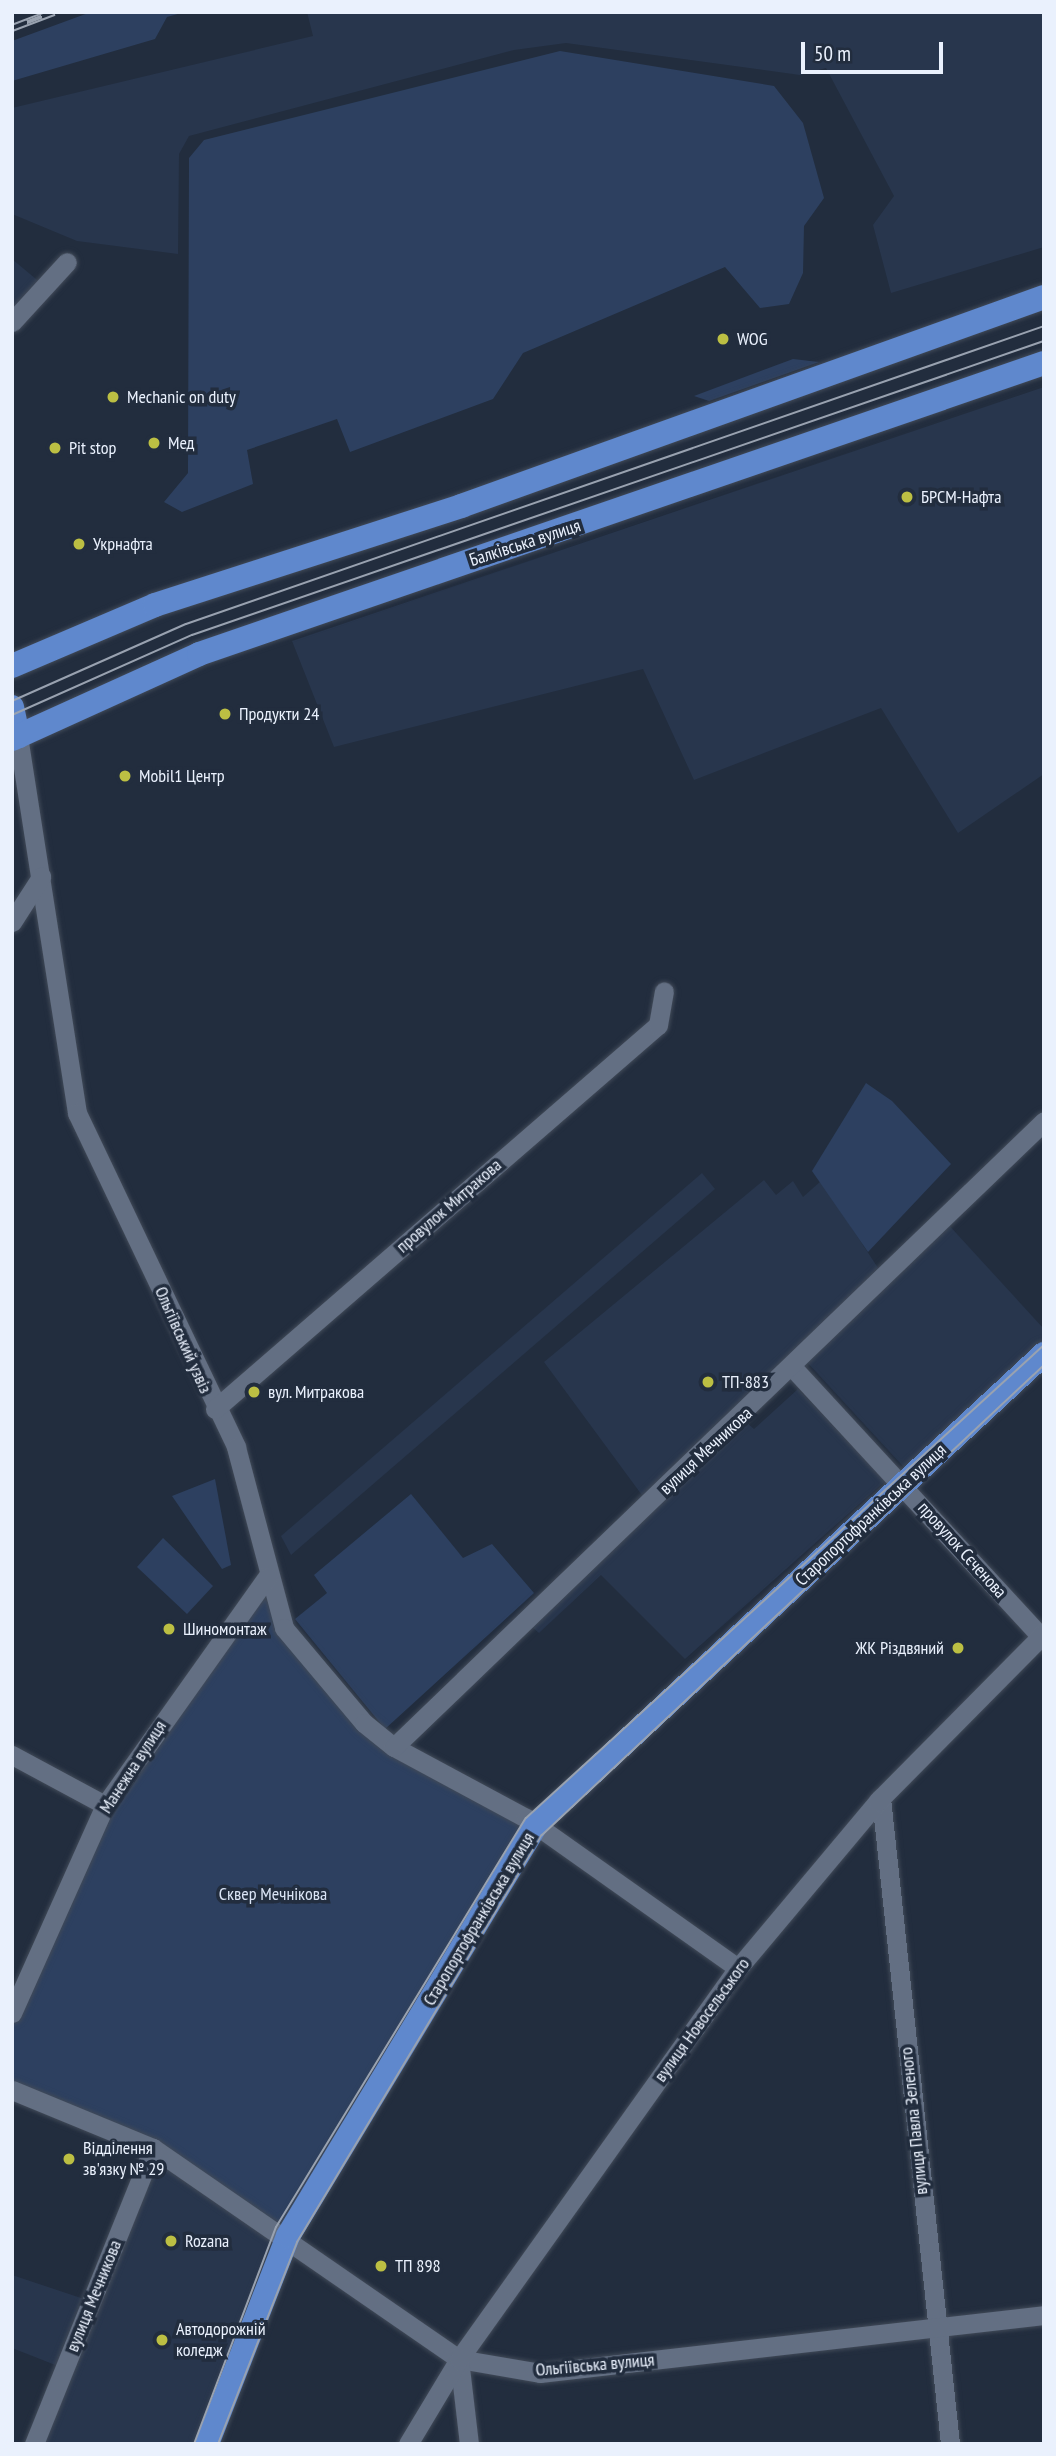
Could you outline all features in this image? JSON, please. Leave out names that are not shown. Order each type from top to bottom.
[{"type":"main road","points":[[12,666],[155,604],[461,506],[1044,297]]},
{"type":"main road","name":"Балківська вулиця","points":[[15,738],[199,654],[1044,363]]},
{"type":"main road","points":[[12,707],[15,738]]},
{"type":"main road","name":"Старопортофранківська вулиця","points":[[207,2444],[288,2236],[536,1825],[1044,1354]]},
{"type":"street","points":[[12,322],[67,262]]},
{"type":"street","name":"Ольгіївський узвіз","points":[[15,738],[41,877],[77,1113],[215,1409],[236,1447],[278,1616],[300,1651],[394,1746],[536,1825],[738,1968]]},
{"type":"street","points":[[12,922],[41,877]]},
{"type":"street","name":"провулок Митракова","points":[[215,1409],[658,1025],[664,992]]},
{"type":"street","name":"вулиця Мечникова","points":[[394,1746],[794,1368],[1044,1121]]},
{"type":"street","name":"провулок Сєченова","points":[[794,1368],[1042,1636]]},
{"type":"street","name":"Манежна вулиця","points":[[12,2013],[105,1805],[267,1577]]},
{"type":"street","name":"вулиця Новосельського","points":[[408,2444],[459,2359],[738,1968],[881,1798],[1042,1636]]},
{"type":"street","points":[[12,1755],[105,1805]]},
{"type":"street","name":"вулиця Павла Зеленого","points":[[881,1798],[950,2444]]},
{"type":"street","name":"Ольгіївська вулиця","points":[[12,2090],[153,2148],[288,2236],[459,2359],[540,2373],[1044,2315]]},
{"type":"street","name":"вулиця Мечникова","points":[[34,2444],[153,2148]]},
{"type":"street","points":[[459,2359],[469,2444]]},
{"type":"shaded area","points":[[307,12],[1044,12],[1044,247],[891,293],[873,225],[894,196],[826,68],[800,75],[566,43],[514,50],[189,136],[179,154],[178,254],[77,241],[12,214],[12,108],[313,36]]},
{"type":"shaded area","points":[[12,259],[42,284],[12,316]]},
{"type":"shaded area","points":[[1044,387],[1044,774],[958,833],[881,708],[694,780],[643,669],[334,747],[292,641]]},
{"type":"shaded area","points":[[702,1173],[715,1189],[291,1555],[281,1536]]},
{"type":"shaded area","points":[[764,1180],[776,1195],[793,1181],[803,1197],[821,1181],[880,1271],[647,1502],[544,1362]]},
{"type":"shaded area","points":[[946,1222],[1044,1329],[1044,1351],[912,1476],[806,1361]]},
{"type":"shaded area","points":[[798,1389],[885,1481],[685,1659],[601,1575],[539,1633],[531,1626],[746,1422],[754,1429]]},
{"type":"shaded area","name":"Автодорожній коледж","points":[[154,2150],[288,2236],[205,2444],[37,2444]]},
{"type":"shaded area","points":[[12,2275],[90,2301],[63,2368],[12,2348]]},
{"type":"green space","points":[[91,12],[185,12],[167,17],[155,39],[12,81],[12,41]]},
{"type":"green space","points":[[560,51],[774,86],[803,123],[824,198],[804,226],[803,273],[789,304],[760,308],[725,267],[523,353],[493,399],[350,452],[337,419],[247,450],[253,484],[182,512],[164,502],[188,473],[189,158],[204,140]]},
{"type":"green space","points":[[793,359],[819,362],[709,401],[694,396]]},
{"type":"green space","points":[[866,1083],[892,1101],[951,1164],[868,1252],[812,1171]]},
{"type":"green space","points":[[215,1479],[231,1565],[222,1569],[172,1496]]},
{"type":"green space","points":[[411,1494],[463,1558],[492,1544],[534,1593],[385,1729],[295,1619],[327,1593],[314,1575]]},
{"type":"green space","points":[[163,1538],[213,1586],[187,1614],[137,1567]]},
{"type":"green space","name":"Сквер Мечнікова","points":[[267,1577],[273,1603],[364,1723],[526,1818],[288,2236],[153,2148],[12,2090],[12,2013],[105,1805]]},
{"type":"tram line","points":[[12,701],[186,624],[1044,326]]},
{"type":"tram line","points":[[12,715],[192,635],[1044,341]]},
{"type":"tram line","points":[[194,2444],[276,2227],[526,1818],[1044,1345]]},
{"type":"tram line","points":[[218,2444],[297,2242],[542,1835],[1044,1365]]},
{"type":"railway","points":[[12,28],[54,12]]},
{"type":"place","name":"WOG","points":[[723,339]]},
{"type":"place","name":"Mechanic on duty","points":[[113,397]]},
{"type":"place","name":"Мед","points":[[154,443]]},
{"type":"place","name":"Pit stop","points":[[55,448]]},
{"type":"place","name":"БРСМ-Нафта","points":[[907,497]]},
{"type":"place","name":"Укрнафта","points":[[79,544]]},
{"type":"place","name":"Продукти 24","points":[[225,714]]},
{"type":"place","name":"Mobil1 Центр","points":[[125,776]]},
{"type":"place","name":"ТП-883","points":[[708,1382]]},
{"type":"place","name":"вул. Митракова","points":[[254,1392]]},
{"type":"place","name":"Шиномонтаж","points":[[169,1629]]},
{"type":"place","name":"ЖК Різдвяний","points":[[958,1648]]},
{"type":"place","name":"Відділення зв'язку № 29","points":[[69,2159]]},
{"type":"place","name":"Rozana","points":[[171,2241]]},
{"type":"place","name":"ТП 898","points":[[381,2266]]},
{"type":"place","name":"Автодорожній коледж","points":[[162,2340]]}]
